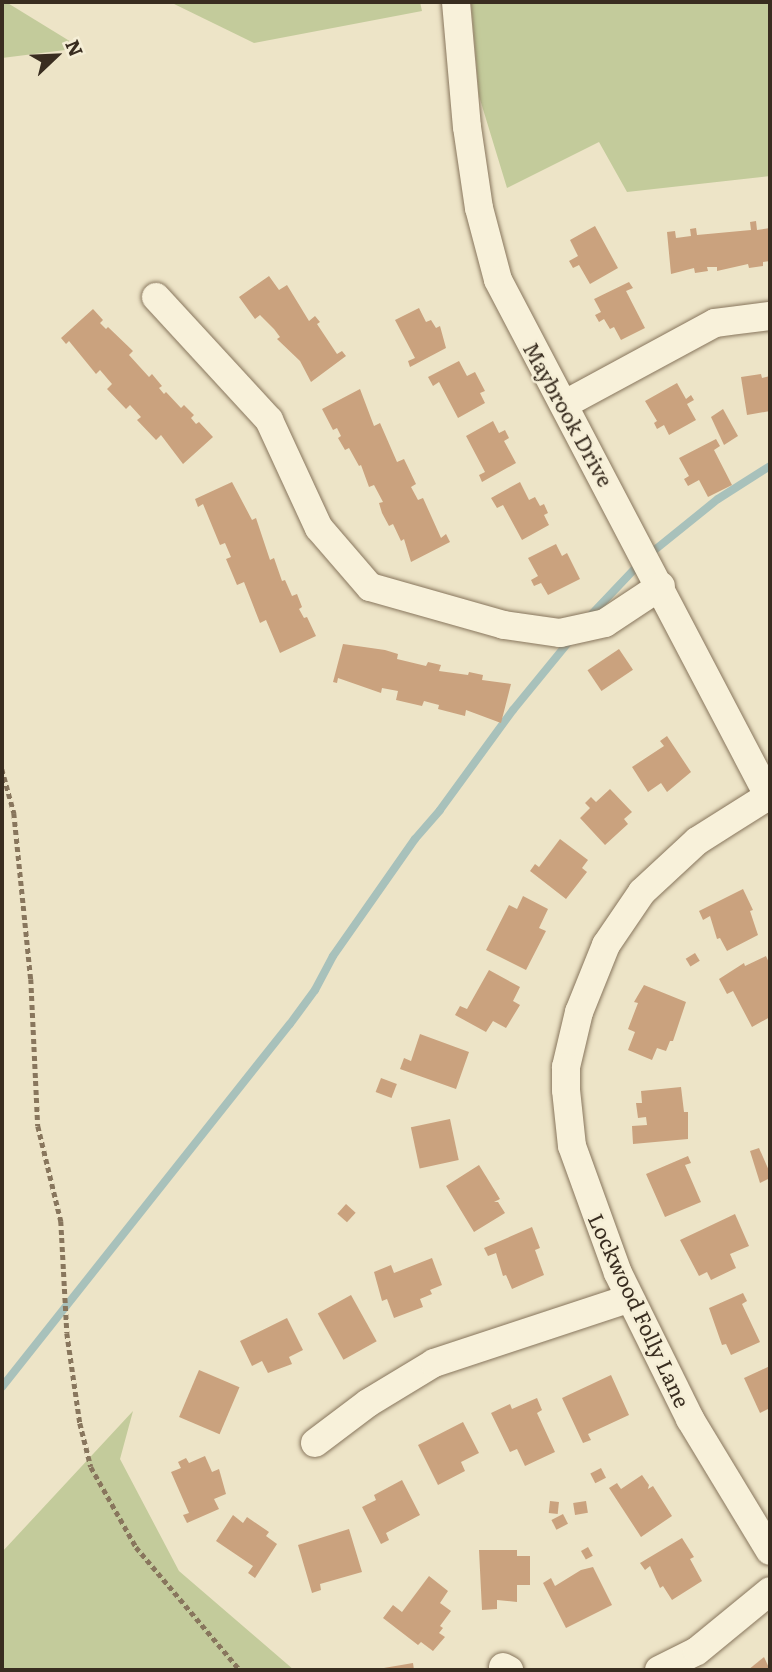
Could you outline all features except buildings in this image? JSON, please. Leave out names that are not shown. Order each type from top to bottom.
[{"type":"street","name":"Maybrook Drive","points":[[456,2],[467,127],[488,249],[517,319],[565,404],[770,797]]},
{"type":"street","points":[[156,297],[269,420],[319,528],[370,587],[504,625],[560,633],[605,622],[661,586]]},
{"type":"street","points":[[565,404],[715,323],[770,316]]},
{"type":"street","name":"Lockwood Folly Lane","points":[[770,797],[697,841],[642,892],[606,946],[579,1013],[566,1067],[572,1146],[594,1210],[630,1298],[690,1419],[770,1551]]},
{"type":"street","points":[[315,1443],[368,1403],[435,1363],[630,1298]]},
{"type":"street","points":[[659,1670],[697,1651],[770,1591]]},
{"type":"path","points":[[2,769],[14,813],[31,979],[38,1126],[61,1221],[67,1333],[80,1423],[91,1466],[136,1547],[240,1670]]},
{"type":"green space","points":[[2,2],[6,2],[81,48],[2,58]]},
{"type":"green space","points":[[170,2],[420,2],[422,11],[254,43]]},
{"type":"green space","points":[[471,2],[770,2],[770,176],[627,192],[599,142],[507,188],[479,96]]},
{"type":"green space","points":[[133,1411],[120,1459],[179,1571],[294,1670],[2,1670],[2,1552]]},
{"type":"waterway","points":[[589,617],[646,557],[718,499],[770,466]]},
{"type":"waterway","points":[[2,1387],[290,1024],[315,990],[333,956],[415,839],[440,810],[513,710],[572,638]]}]
